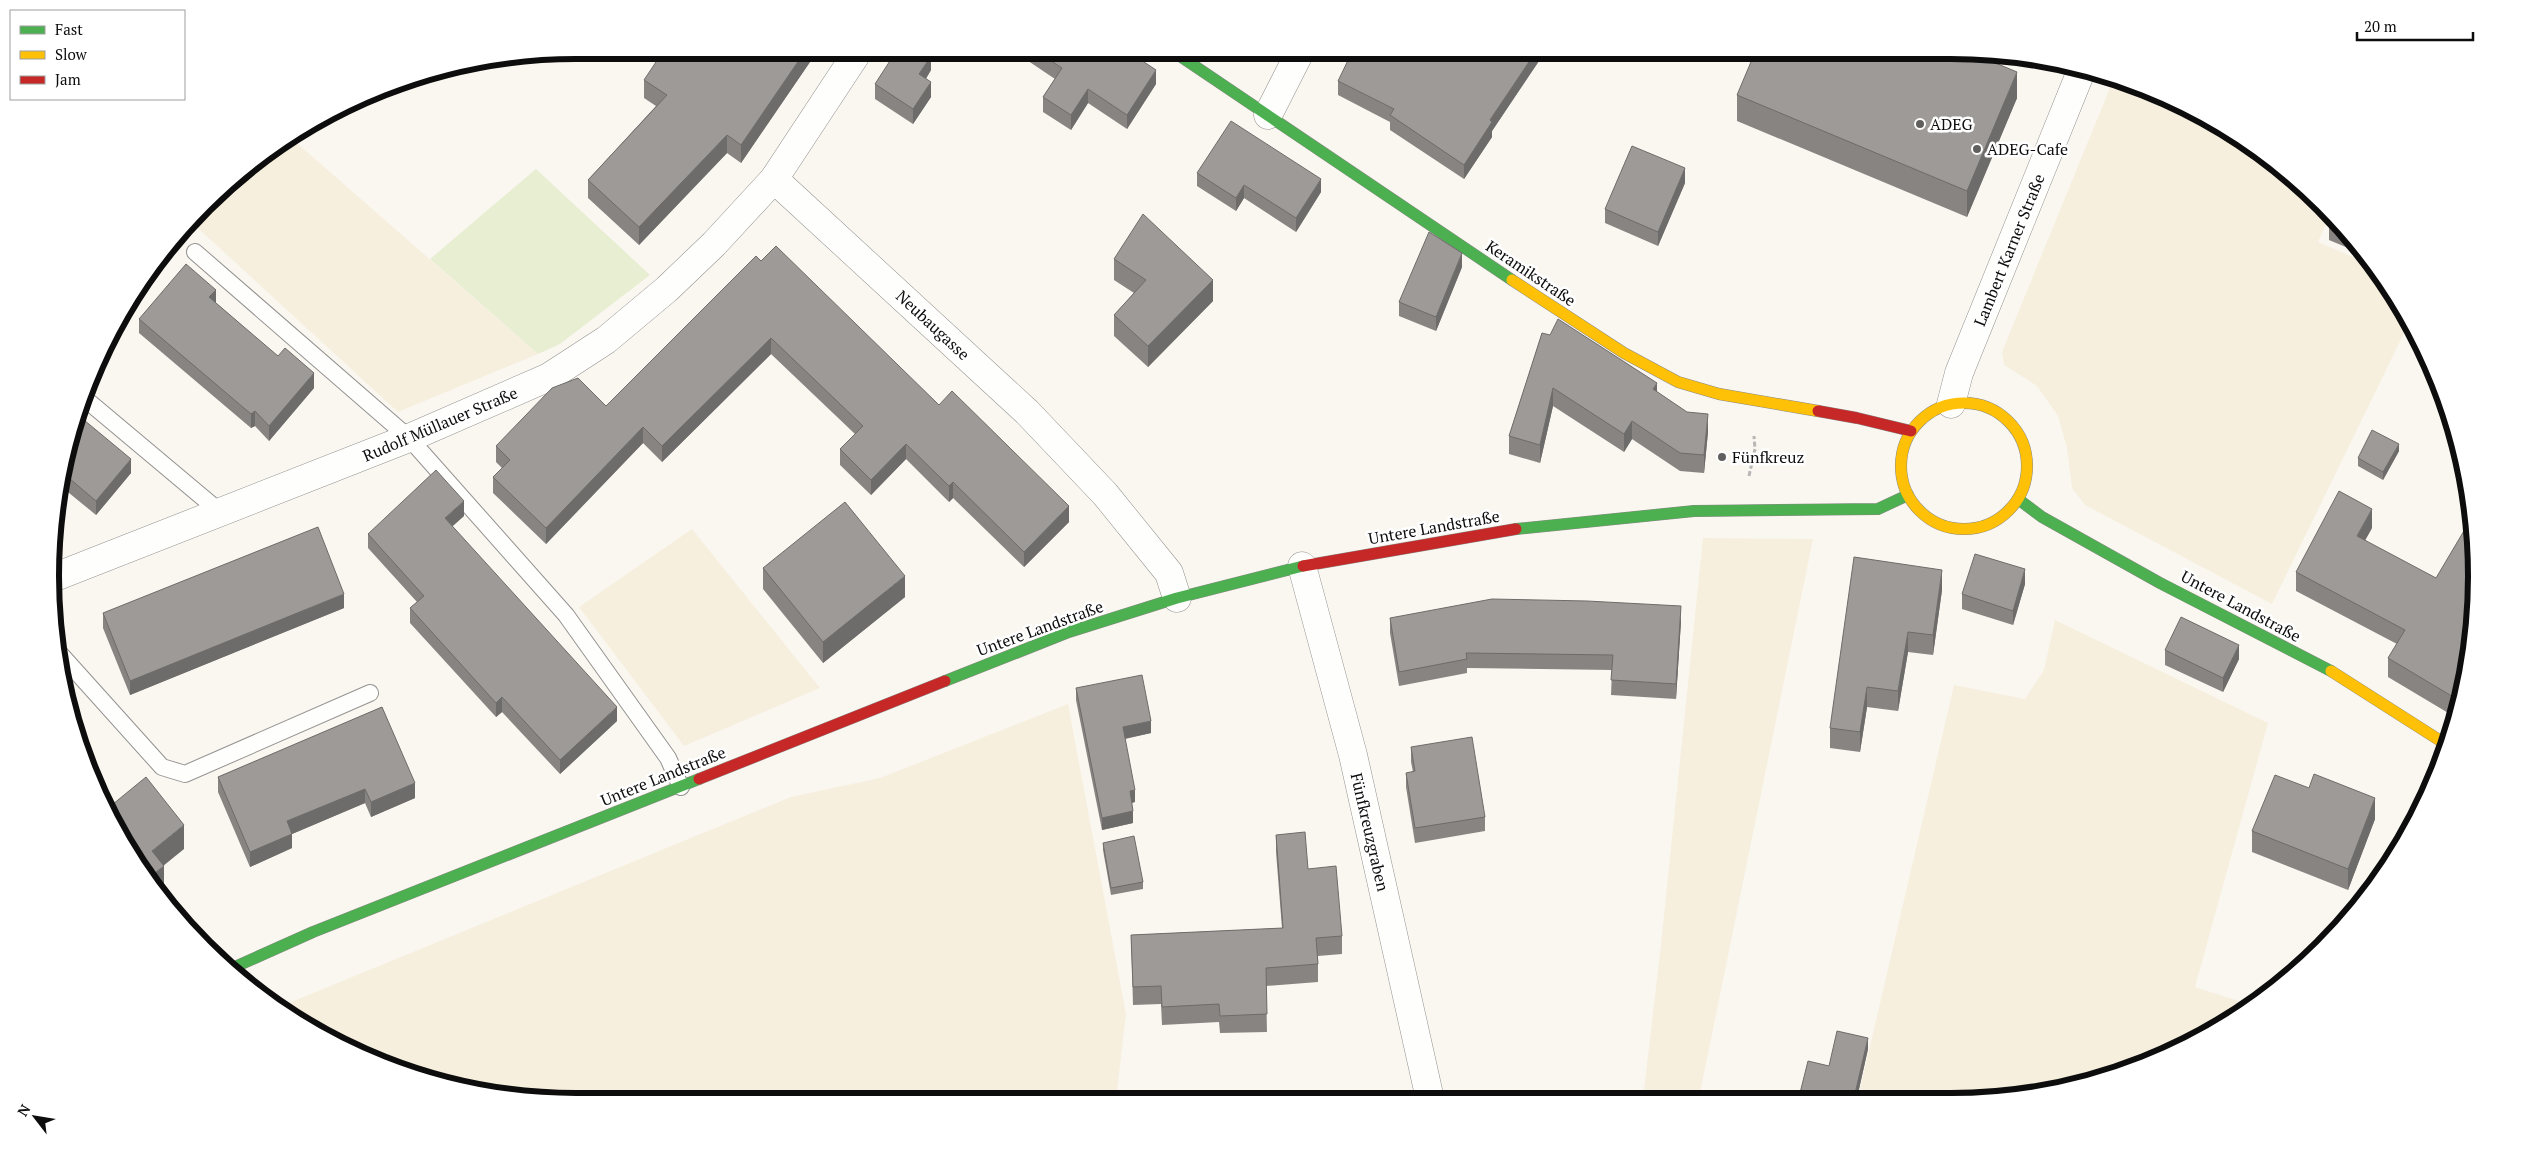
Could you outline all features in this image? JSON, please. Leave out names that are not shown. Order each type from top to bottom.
[{"type":"street","points":[[774,179],[853,59]]},
{"type":"street","name":"Keramikstraße","points":[[1184,59],[1586,329],[1650,367],[1690,386],[1751,402],[1882,421],[1911,431]]},
{"type":"street","points":[[1268,115],[1296,59]]},
{"type":"street","name":"Lambert Karner Straße","points":[[1951,404],[1959,373],[2080,75]]},
{"type":"street","name":"Rudolf Müllauer Straße","points":[[59,575],[409,438],[549,377],[606,340],[667,288],[714,244],[774,179]]},
{"type":"street","name":"Neubaugasse","points":[[774,179],[1027,412],[1104,494],[1169,573],[1177,598]]},
{"type":"street","points":[[1965,402],[1987,407],[2006,418],[2016,429],[2027,457],[2025,486],[2018,499],[2007,512],[1994,522],[1978,528],[1962,530],[1945,527],[1930,520],[1917,509],[1908,495],[1901,474],[1902,452],[1911,431],[1922,418],[1935,410],[1951,404],[1965,402]]},
{"type":"street","name":"Untere Landstraße","points":[[236,966],[312,932],[1060,636],[1177,598],[1302,566],[1526,527],[1694,511],[1878,509],[1908,495]]},
{"type":"street","name":"Untere Landstraße","points":[[2018,499],[2042,518],[2342,677],[2441,740]]},
{"type":"street","name":"Fünfkreuzgraben","points":[[1302,566],[1353,755],[1429,1093]]},
{"type":"lane","points":[[195,252],[409,438],[566,615],[668,758],[681,787]]},
{"type":"lane","points":[[89,403],[220,512]]},
{"type":"lane","points":[[66,660],[162,768],[185,774],[370,693]]},
{"type":"path","points":[[1748,477],[1755,449],[1751,402]]},
{"type":"shaded area","points":[[2111,84],[2149,98],[2210,128],[2266,166],[2292,187],[2327,221],[2318,242],[2360,260],[2381,289],[2406,330],[2272,604],[2085,505],[2072,488],[2067,448],[2058,416],[2037,386],[2004,365],[2002,352]]},
{"type":"shaded area","points":[[296,142],[538,354],[398,412],[195,226],[235,187]]},
{"type":"shaded area","points":[[692,529],[820,688],[684,746],[579,607]]},
{"type":"shaded area","points":[[1703,538],[1813,539],[1700,1093],[1644,1093]]},
{"type":"shaded area","points":[[2055,620],[2268,723],[2195,987],[2243,1002],[2210,1024],[2180,1040],[2149,1054],[2085,1076],[2019,1089],[1985,1092],[1859,1093],[1954,685],[2025,699],[2044,670]]},
{"type":"shaded area","points":[[1068,704],[1126,1014],[1117,1093],[576,1093],[508,1089],[442,1076],[378,1054],[317,1024],[286,1004],[791,797],[880,778]]},
{"type":"green space","points":[[536,169],[650,275],[560,344],[538,354],[430,259]]},
{"type":"building","points":[[658,59],[722,59],[726,62],[728,59],[800,59],[741,145],[727,135],[639,227],[588,180],[667,95],[644,80]]},
{"type":"building","points":[[891,59],[929,59],[919,74],[931,82],[913,109],[875,84]]},
{"type":"building","points":[[1048,59],[1140,59],[1156,70],[1127,115],[1088,89],[1071,115],[1043,97],[1062,68]]},
{"type":"building","points":[[1349,59],[1531,59],[1490,120],[1492,122],[1464,165],[1390,115],[1394,109],[1338,81]]},
{"type":"building","points":[[1752,59],[1985,60],[2017,72],[1967,191],[1737,95]]},
{"type":"building","points":[[1231,121],[1321,179],[1296,218],[1244,185],[1236,198],[1197,173]]},
{"type":"building","points":[[1632,146],[1685,168],[1658,232],[1605,209]]},
{"type":"building","points":[[1143,214],[1213,280],[1148,346],[1114,315],[1146,280],[1114,259]]},
{"type":"building","points":[[1429,232],[1462,253],[1436,317],[1399,302]]},
{"type":"building","points":[[776,246],[939,405],[952,391],[1069,506],[1024,552],[953,482],[949,486],[906,444],[871,480],[840,449],[863,426],[771,338],[662,446],[643,427],[546,528],[493,477],[510,460],[496,446],[552,388],[578,378],[606,406],[756,256],[761,261]]},
{"type":"building","points":[[186,264],[216,290],[209,297],[278,356],[285,348],[314,373],[269,426],[255,411],[251,414],[139,319]]},
{"type":"building","points":[[1558,319],[1657,383],[1653,389],[1687,412],[1708,414],[1704,455],[1680,453],[1632,421],[1624,434],[1553,388],[1540,445],[1509,436],[1542,333],[1550,335]]},
{"type":"building","points":[[83,419],[131,459],[96,501],[69,478]]},
{"type":"building","points":[[2372,430],[2399,444],[2383,472],[2358,458]]},
{"type":"building","points":[[436,470],[464,501],[445,518],[617,707],[560,760],[502,697],[496,703],[410,608],[424,596],[368,534]]},
{"type":"building","points":[[2339,491],[2372,509],[2357,536],[2436,578],[2466,528],[2468,576],[2467,610],[2464,644],[2454,697],[2388,658],[2405,630],[2296,572]]},
{"type":"building","points":[[845,502],[905,576],[823,642],[763,568]]},
{"type":"building","points":[[318,527],[344,594],[130,681],[103,613]]},
{"type":"building","points":[[1975,554],[2025,569],[2013,611],[1962,594]]},
{"type":"building","points":[[1854,557],[1942,570],[1933,635],[1908,632],[1898,691],[1867,687],[1860,732],[1830,728]]},
{"type":"building","points":[[1492,599],[1587,601],[1681,606],[1676,684],[1611,680],[1613,655],[1466,653],[1467,659],[1399,672],[1390,618]]},
{"type":"building","points":[[2181,617],[2239,645],[2223,678],[2165,650]]},
{"type":"building","points":[[1142,675],[1151,721],[1123,727],[1135,790],[1130,791],[1133,811],[1102,818],[1076,688]]},
{"type":"building","points":[[382,707],[415,783],[371,802],[365,789],[287,821],[292,834],[250,852],[218,777]]},
{"type":"building","points":[[1472,737],[1485,817],[1415,828],[1406,773],[1415,771],[1411,747]]},
{"type":"building","points":[[2314,774],[2375,798],[2348,869],[2252,831],[2275,775],[2309,788]]},
{"type":"building","points":[[146,777],[184,825],[152,851],[164,866],[154,874],[128,835],[112,805]]},
{"type":"building","points":[[1305,832],[1308,869],[1336,866],[1342,936],[1316,938],[1318,964],[1266,968],[1267,1014],[1220,1016],[1219,1004],[1162,1007],[1161,986],[1133,987],[1131,935],[1283,928],[1276,835]]},
{"type":"building","points":[[1134,836],[1143,882],[1111,888],[1103,843]]},
{"type":"building","points":[[1837,1031],[1868,1038],[1855,1093],[1800,1093],[1808,1061],[1829,1066]]},
{"type":"traffic: fast","points":[[1184,59],[1512,280]]},
{"type":"traffic: fast","points":[[1516,529],[1694,511],[1878,509],[1908,495]]},
{"type":"traffic: fast","points":[[2018,499],[2042,517],[2160,583],[2331,671]]},
{"type":"traffic: fast","points":[[945,681],[1069,632],[1177,598],[1303,566]]},
{"type":"traffic: fast","points":[[236,966],[313,932],[699,779]]},
{"type":"traffic: slow","points":[[1512,280],[1624,353],[1678,382],[1719,394],[1818,411]]},
{"type":"traffic: slow","points":[[1964,403],[1988,408],[2009,421],[2022,442],[2027,466],[2022,490],[2009,511],[1988,524],[1964,529],[1940,524],[1919,511],[1906,490],[1901,466],[1906,442],[1919,421],[1940,408],[1964,403]]},
{"type":"traffic: slow","points":[[2331,671],[2441,741]]},
{"type":"traffic: jam","points":[[1818,411],[1911,431]]},
{"type":"traffic: jam","points":[[1303,566],[1516,529]]},
{"type":"traffic: jam","points":[[699,779],[945,681]]},
{"type":"place","name":"ADEG","points":[[1920,124]]},
{"type":"place","name":"ADEG-Cafe","points":[[1977,149]]},
{"type":"place","name":"Fünfkreuz","points":[[1722,457]]}]
